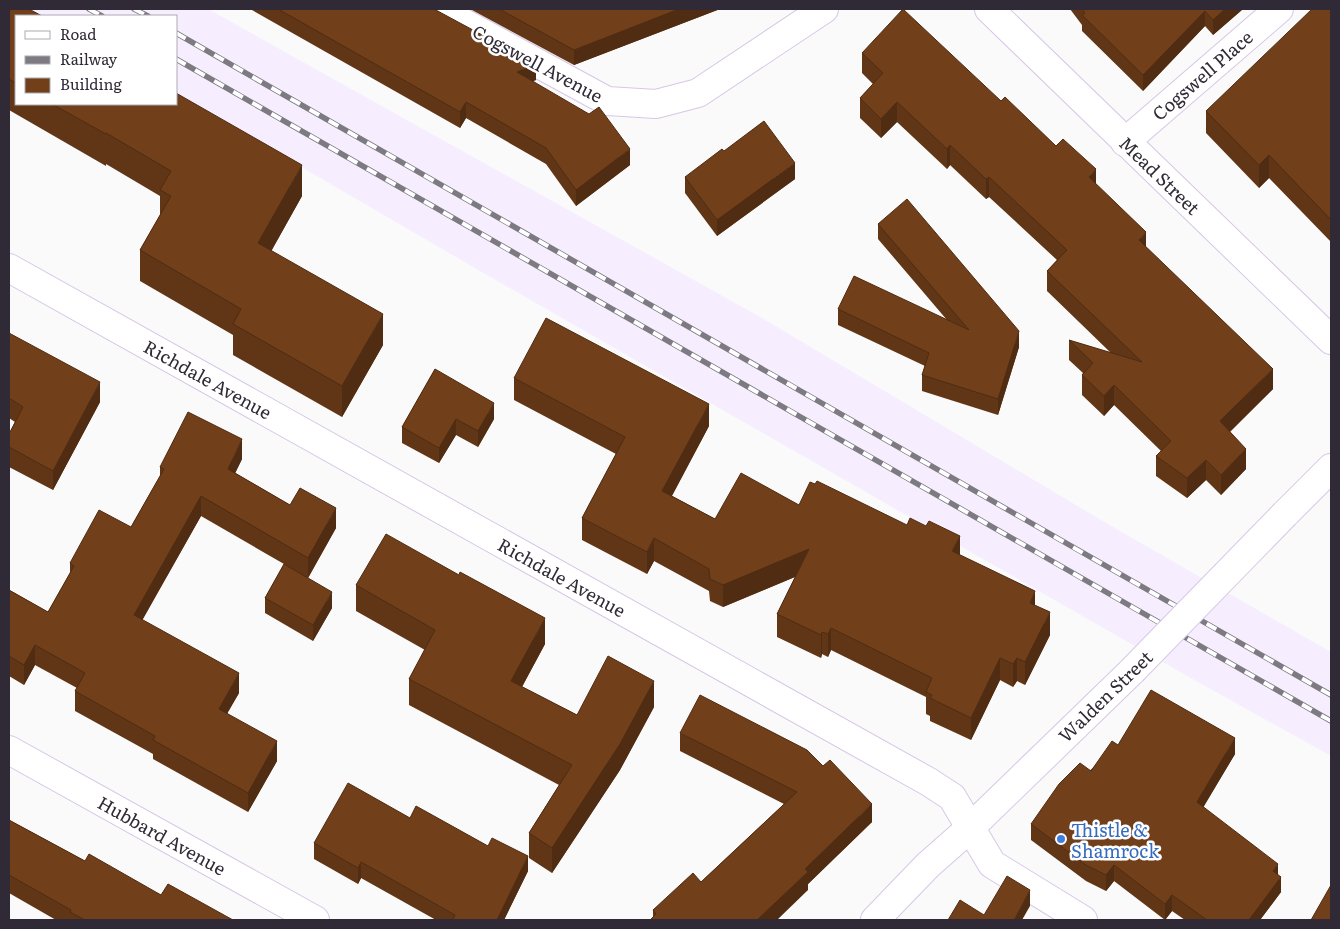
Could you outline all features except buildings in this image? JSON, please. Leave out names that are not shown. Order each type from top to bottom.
[{"type":"street","name":"Cogswell Avenue","points":[[438,9],[607,101],[656,104],[698,93],[824,9]]},
{"type":"street","name":"Mead Street","points":[[989,9],[1331,340]]},
{"type":"street","name":"Cogswell Place","points":[[1125,142],[1279,9]]},
{"type":"street","name":"Richdale Avenue","points":[[9,268],[929,782],[952,797],[992,864],[1084,920]]},
{"type":"street","name":"Walden Street","points":[[875,920],[928,865],[970,828],[1132,671],[1331,468]]},
{"type":"street","name":"Hubbard Avenue","points":[[9,750],[315,920]]},
{"type":"shaded area","points":[[29,9],[208,9],[762,318],[1106,523],[1331,652],[1331,756],[1189,677],[480,271],[178,95],[178,15],[40,15]]},
{"type":"railway","points":[[89,9],[100,15]]},
{"type":"railway","points":[[134,9],[146,15]]},
{"type":"railway","points":[[178,34],[1331,695]]},
{"type":"railway","points":[[178,60],[1331,721]]},
{"type":"place","name":"Thistle & Shamrock","points":[[1061,839]]}]
